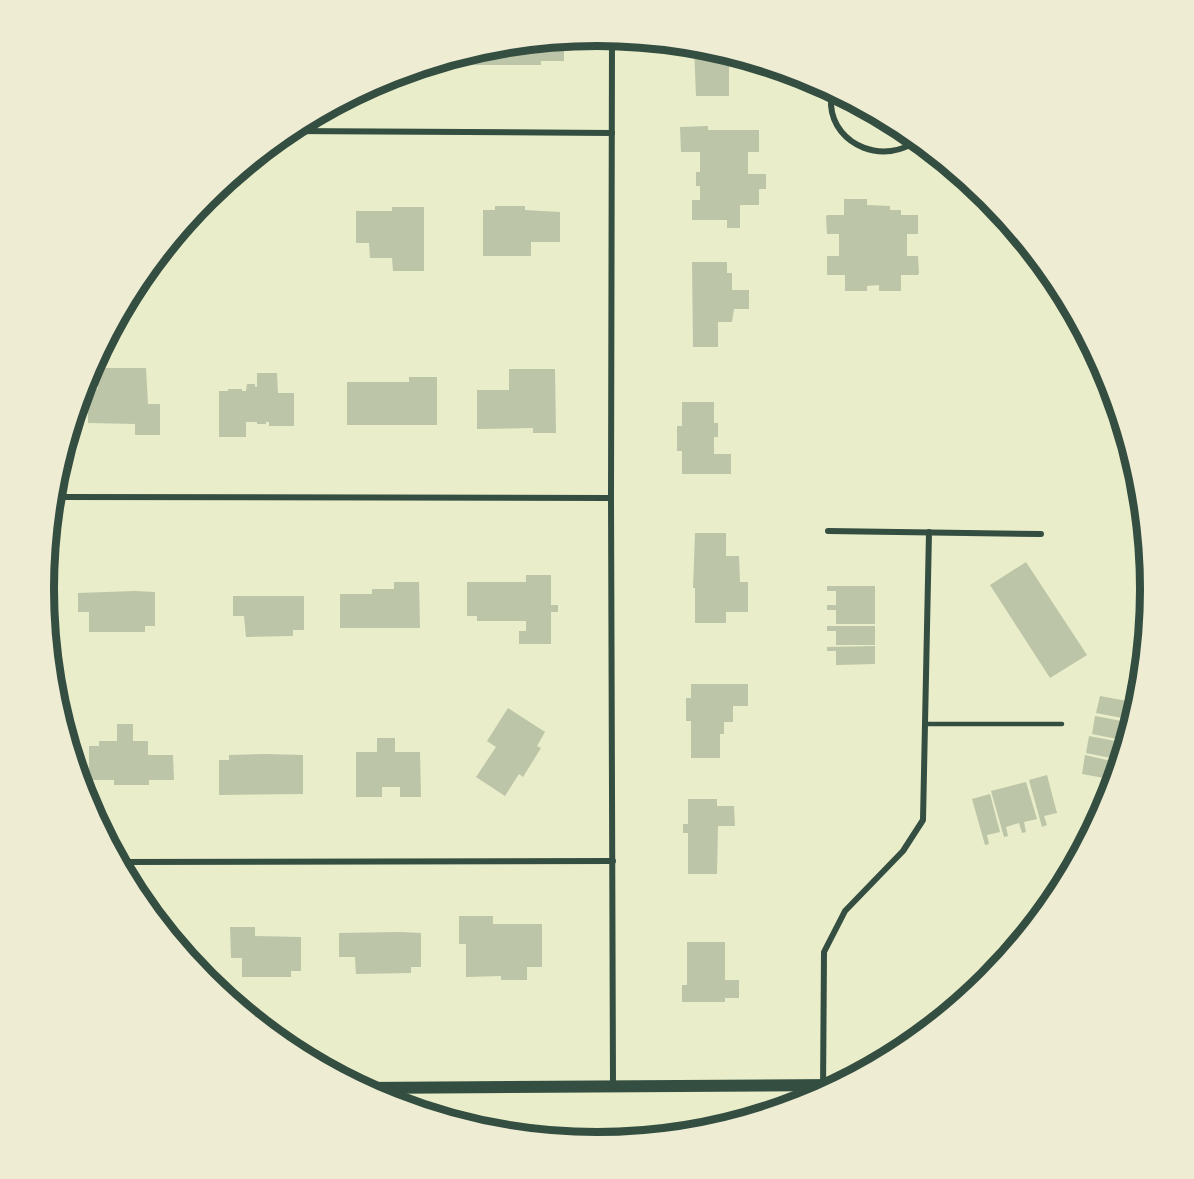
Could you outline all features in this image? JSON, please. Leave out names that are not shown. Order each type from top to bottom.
[{"type":"main road","points":[[382,1088],[810,1089]]},
{"type":"street","points":[[612,47],[613,1088]]},
{"type":"street","points":[[831,100],[835,122],[845,136],[859,146],[876,152],[893,152],[910,146]]},
{"type":"street","points":[[306,131],[612,133]]},
{"type":"street","points":[[62,497],[611,498]]},
{"type":"street","points":[[828,531],[1041,534]]},
{"type":"street","points":[[823,1083],[824,952],[845,911],[903,851],[923,820],[929,532]]},
{"type":"street","points":[[128,862],[613,861]]},
{"type":"lane","points":[[925,724],[1062,724]]},
{"type":"building","points":[[564,48],[564,61],[541,61],[541,65],[472,65],[472,61],[491,57]]},
{"type":"building","points":[[694,56],[736,65],[729,66],[729,96],[696,96]]},
{"type":"building","points":[[708,126],[708,130],[759,130],[759,152],[748,152],[748,174],[766,174],[766,189],[759,189],[759,205],[740,205],[740,228],[727,228],[727,220],[692,220],[692,200],[700,200],[700,186],[696,186],[696,172],[700,172],[700,152],[681,152],[680,127]]},
{"type":"building","points":[[844,199],[867,199],[867,205],[890,206],[890,210],[901,210],[901,215],[918,215],[918,234],[907,234],[907,256],[918,256],[919,273],[918,275],[901,275],[901,291],[879,291],[879,285],[867,286],[867,291],[845,291],[845,275],[827,275],[827,256],[839,256],[839,234],[827,234],[826,217],[827,215],[844,215]]},
{"type":"building","points":[[495,206],[525,206],[525,210],[560,212],[560,242],[531,242],[531,256],[483,256],[483,210],[495,210]]},
{"type":"building","points":[[392,207],[424,207],[424,271],[393,271],[392,258],[370,258],[369,243],[356,243],[356,211],[392,211]]},
{"type":"building","points":[[692,262],[727,262],[727,273],[732,273],[732,290],[749,290],[749,309],[734,309],[732,322],[718,322],[718,347],[693,347]]},
{"type":"building","points":[[101,368],[146,368],[148,404],[160,404],[160,435],[135,435],[135,424],[88,423],[88,401],[92,389],[98,389],[98,375]]},
{"type":"building","points":[[509,369],[555,369],[556,433],[533,433],[533,428],[477,429],[477,390],[509,390]]},
{"type":"building","points":[[257,373],[277,373],[278,393],[294,393],[294,426],[269,426],[269,422],[257,424],[257,422],[246,422],[246,437],[219,437],[219,391],[242,389],[246,391],[247,384],[255,384],[257,387]]},
{"type":"building","points":[[409,377],[437,377],[437,425],[347,425],[347,382],[409,382]]},
{"type":"building","points":[[682,402],[714,402],[714,423],[718,423],[718,437],[714,437],[714,454],[731,454],[731,474],[682,474],[682,451],[677,451],[677,426],[682,426]]},
{"type":"building","points":[[695,533],[726,533],[726,556],[739,556],[740,582],[748,582],[748,612],[726,612],[726,623],[695,623],[695,588],[693,588]]},
{"type":"building","points":[[1026,562],[1087,655],[1050,678],[990,585]]},
{"type":"building","points":[[526,575],[551,575],[551,605],[558,605],[558,612],[551,612],[551,644],[519,644],[519,631],[526,631],[526,621],[477,621],[477,616],[467,616],[467,582],[526,582]]},
{"type":"building","points":[[394,582],[419,582],[420,628],[340,628],[340,594],[372,594],[372,589],[394,589]]},
{"type":"building","points":[[827,586],[875,586],[875,624],[836,624],[836,610],[827,610],[827,605],[836,605],[836,591],[827,591]]},
{"type":"building","points":[[155,592],[155,626],[145,626],[145,632],[89,632],[89,612],[78,612],[78,593]]},
{"type":"building","points":[[233,596],[304,596],[304,630],[293,630],[293,636],[246,637],[244,616],[233,616]]},
{"type":"building","points":[[827,626],[875,626],[875,645],[836,645],[836,631],[827,631]]},
{"type":"building","points":[[875,646],[875,664],[836,665],[836,651],[827,651],[827,647]]},
{"type":"building","points":[[691,684],[748,684],[748,706],[733,706],[733,722],[724,722],[724,734],[720,734],[720,758],[691,758],[691,721],[686,721],[686,698],[691,698]]},
{"type":"building","points":[[1100,696],[1128,701],[1124,718],[1096,713]]},
{"type":"building","points":[[508,708],[545,732],[537,746],[541,748],[523,777],[519,774],[505,796],[476,777],[496,747],[487,741]]},
{"type":"building","points":[[1095,716],[1123,721],[1118,739],[1092,734]]},
{"type":"building","points":[[117,724],[133,724],[133,741],[148,741],[148,755],[173,755],[174,780],[149,780],[149,785],[114,785],[114,780],[89,780],[89,746],[99,746],[99,741],[117,741]]},
{"type":"building","points":[[1089,736],[1118,741],[1113,758],[1086,753]]},
{"type":"building","points":[[377,738],[395,738],[395,752],[420,752],[421,797],[400,797],[400,787],[382,787],[382,797],[356,797],[356,752],[377,752]]},
{"type":"building","points":[[229,755],[303,755],[303,794],[219,795],[219,760],[229,760]]},
{"type":"building","points":[[1085,755],[1112,761],[1106,778],[1082,774]]},
{"type":"building","points":[[1047,775],[1057,813],[1044,816],[1047,825],[1042,827],[1029,780]]},
{"type":"building","points":[[1026,782],[1037,819],[1024,822],[1026,832],[1022,833],[1019,823],[1006,827],[1008,836],[1004,837],[991,791]]},
{"type":"building","points":[[990,794],[1000,832],[987,835],[989,844],[985,845],[972,799]]},
{"type":"building","points":[[688,799],[717,799],[717,806],[734,806],[735,826],[718,826],[717,874],[688,874],[688,833],[683,833],[683,824],[688,824]]},
{"type":"building","points":[[459,916],[493,916],[493,924],[542,924],[542,967],[527,967],[527,980],[501,980],[501,976],[466,977],[466,944],[459,944]]},
{"type":"building","points":[[230,927],[255,927],[255,936],[301,937],[301,971],[291,971],[291,977],[242,977],[242,958],[231,958]]},
{"type":"building","points":[[339,933],[421,933],[421,967],[411,967],[411,973],[356,974],[355,957],[339,957]]},
{"type":"building","points":[[687,942],[725,942],[725,980],[739,980],[739,998],[725,998],[725,1002],[682,1002],[682,985],[687,985]]}]
